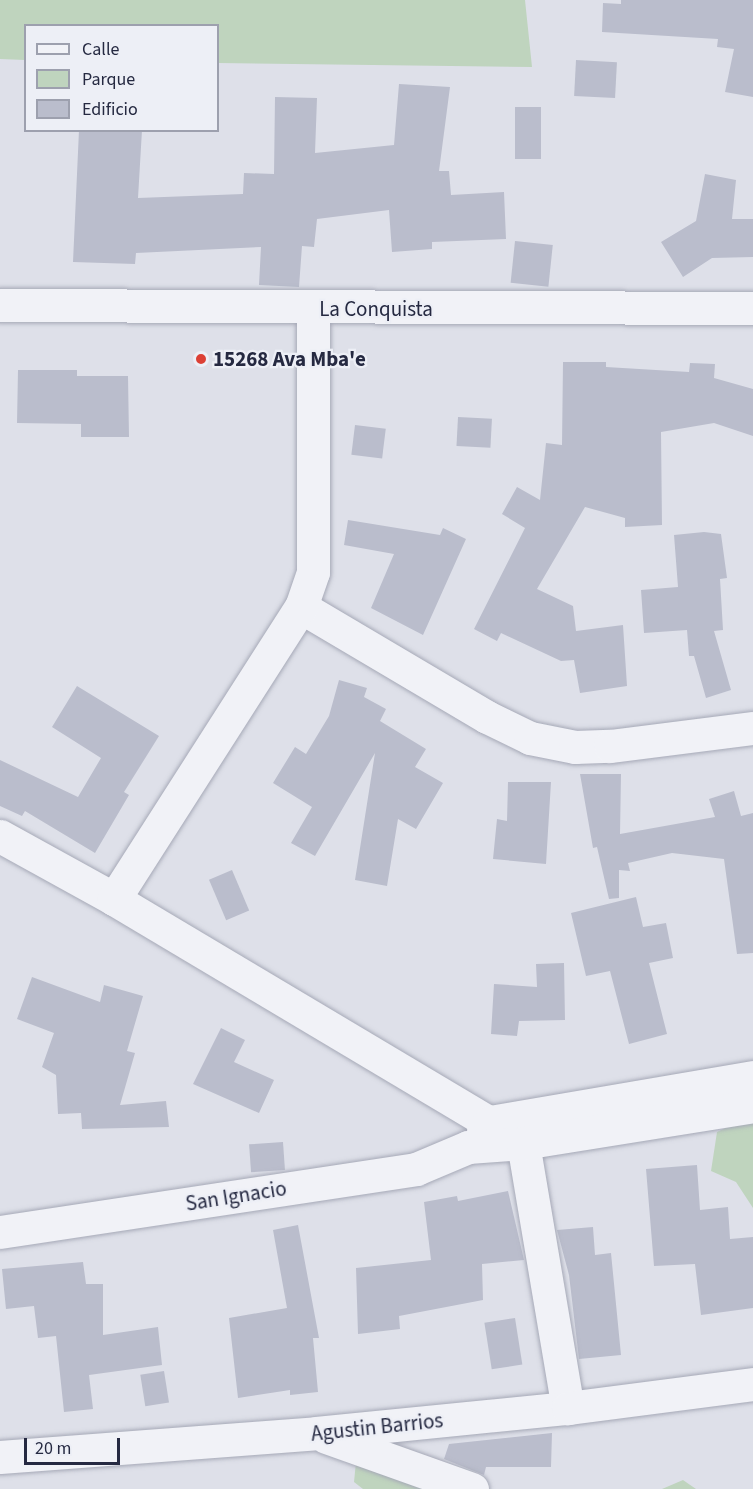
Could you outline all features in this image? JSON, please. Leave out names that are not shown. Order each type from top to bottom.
[{"type":"street","name":"La Conquista","points":[[0,306],[312,310],[753,308]]},
{"type":"street","points":[[114,899],[302,607],[313,572],[312,310]]},
{"type":"street","points":[[302,607],[487,717],[530,738],[575,747],[610,746],[753,728]]},
{"type":"street","points":[[0,836],[114,899],[523,1143],[568,1408]]},
{"type":"street","points":[[490,1122],[753,1077]]},
{"type":"street","name":"San Ignacio","points":[[0,1233],[416,1169],[468,1147],[523,1143],[753,1106]]},
{"type":"street","name":"San Ignacio","points":[[468,1147],[490,1122]]},
{"type":"street","name":"Agustin Barrios","points":[[0,1457],[316,1433],[568,1408],[753,1384]]},
{"type":"street","points":[[316,1433],[472,1489]]},
{"type":"green space","points":[[0,0],[525,0],[532,67],[219,63],[219,24],[24,24],[24,60],[0,59]]},
{"type":"green space","points":[[738,1122],[753,1123],[753,1208],[736,1182],[711,1171],[717,1132]]},
{"type":"green space","points":[[356,1462],[448,1489],[363,1489],[354,1482]]},
{"type":"green space","points":[[683,1480],[696,1489],[662,1489]]},
{"type":"building","points":[[621,0],[753,0],[753,97],[725,92],[734,49],[717,47],[718,39],[602,32],[603,3],[621,4]]},
{"type":"building","points":[[576,60],[617,62],[615,98],[574,96]]},
{"type":"building","points":[[399,84],[450,87],[439,171],[449,171],[451,195],[504,192],[506,239],[432,242],[432,249],[392,252],[389,210],[317,219],[314,247],[302,246],[299,287],[259,285],[261,247],[136,253],[135,264],[73,262],[79,132],[142,132],[138,198],[243,194],[244,173],[274,174],[275,97],[317,98],[315,153],[394,145]]},
{"type":"building","points":[[515,107],[541,107],[541,159],[515,159]]},
{"type":"building","points":[[705,174],[736,180],[732,219],[753,219],[753,257],[712,258],[683,277],[661,242],[696,221]]},
{"type":"building","points":[[515,241],[553,245],[548,287],[511,283]]},
{"type":"building","points":[[563,362],[606,362],[606,367],[689,372],[690,363],[715,364],[714,378],[753,389],[753,436],[714,423],[661,432],[662,525],[625,527],[625,518],[585,507],[537,589],[573,606],[576,631],[623,625],[627,686],[580,693],[574,660],[561,661],[501,633],[497,641],[474,629],[525,528],[502,514],[517,487],[540,500],[546,443],[562,445]]},
{"type":"building","points":[[18,370],[77,370],[77,376],[128,376],[129,437],[81,437],[81,424],[17,423]]},
{"type":"building","points":[[458,417],[492,419],[490,448],[456,446]]},
{"type":"building","points":[[355,425],[386,429],[382,459],[351,455]]},
{"type":"building","points":[[348,520],[440,535],[443,528],[466,539],[423,635],[371,608],[394,554],[344,545]]},
{"type":"building","points":[[704,532],[721,534],[727,578],[720,579],[723,630],[714,631],[731,690],[706,698],[694,656],[689,656],[687,630],[644,633],[641,590],[678,587],[674,535]]},
{"type":"building","points":[[339,680],[367,688],[364,697],[386,709],[380,721],[426,749],[415,767],[443,783],[416,829],[398,819],[387,886],[355,880],[375,753],[315,856],[291,843],[312,807],[273,783],[295,747],[306,754],[329,716]]},
{"type":"building","points":[[77,686],[159,736],[124,792],[129,795],[95,853],[25,811],[22,816],[0,806],[0,760],[78,797],[101,758],[52,727]]},
{"type":"building","points":[[580,774],[621,774],[620,834],[715,817],[709,799],[734,791],[741,816],[753,813],[753,953],[737,954],[724,859],[672,853],[628,863],[630,871],[619,870],[619,898],[609,899],[597,847],[593,848]]},
{"type":"building","points":[[508,782],[551,782],[546,864],[493,859],[497,819],[507,821]]},
{"type":"building","points":[[232,870],[249,911],[226,920],[209,880]]},
{"type":"building","points":[[636,897],[643,927],[666,923],[673,958],[649,963],[667,1034],[629,1044],[610,971],[586,976],[571,913]]},
{"type":"building","points":[[564,963],[565,1020],[519,1021],[517,1036],[491,1034],[494,984],[537,987],[536,964]]},
{"type":"building","points":[[32,977],[100,1002],[104,985],[143,996],[127,1051],[135,1053],[120,1105],[166,1101],[169,1127],[82,1129],[81,1113],[58,1114],[56,1075],[42,1067],[54,1033],[17,1019]]},
{"type":"building","points":[[221,1028],[245,1040],[234,1062],[274,1080],[259,1113],[193,1084]]},
{"type":"building","points":[[283,1142],[285,1170],[251,1172],[249,1144]]},
{"type":"building","points":[[697,1165],[700,1210],[728,1207],[730,1239],[753,1237],[753,1308],[701,1315],[695,1264],[654,1266],[646,1169]]},
{"type":"building","points":[[508,1191],[524,1260],[482,1264],[483,1300],[399,1316],[400,1329],[358,1334],[356,1268],[431,1260],[424,1202],[457,1196],[458,1201]]},
{"type":"building","points":[[298,1225],[319,1338],[313,1338],[318,1392],[290,1395],[290,1390],[238,1398],[229,1318],[287,1308],[273,1230]]},
{"type":"building","points":[[593,1227],[595,1255],[611,1253],[621,1355],[579,1359],[569,1275],[557,1230]]},
{"type":"building","points":[[83,1262],[86,1284],[103,1284],[103,1335],[158,1327],[162,1365],[89,1375],[93,1409],[64,1412],[56,1336],[38,1338],[34,1306],[6,1309],[2,1269]]},
{"type":"building","points":[[515,1318],[522,1364],[492,1369],[484,1323]]},
{"type":"building","points":[[164,1371],[169,1403],[145,1406],[140,1375]]},
{"type":"building","points":[[552,1433],[551,1467],[486,1467],[484,1475],[444,1459],[449,1444]]},
{"type":"place","name":"15268 Ava Mba'e","points":[[201,359]]}]
